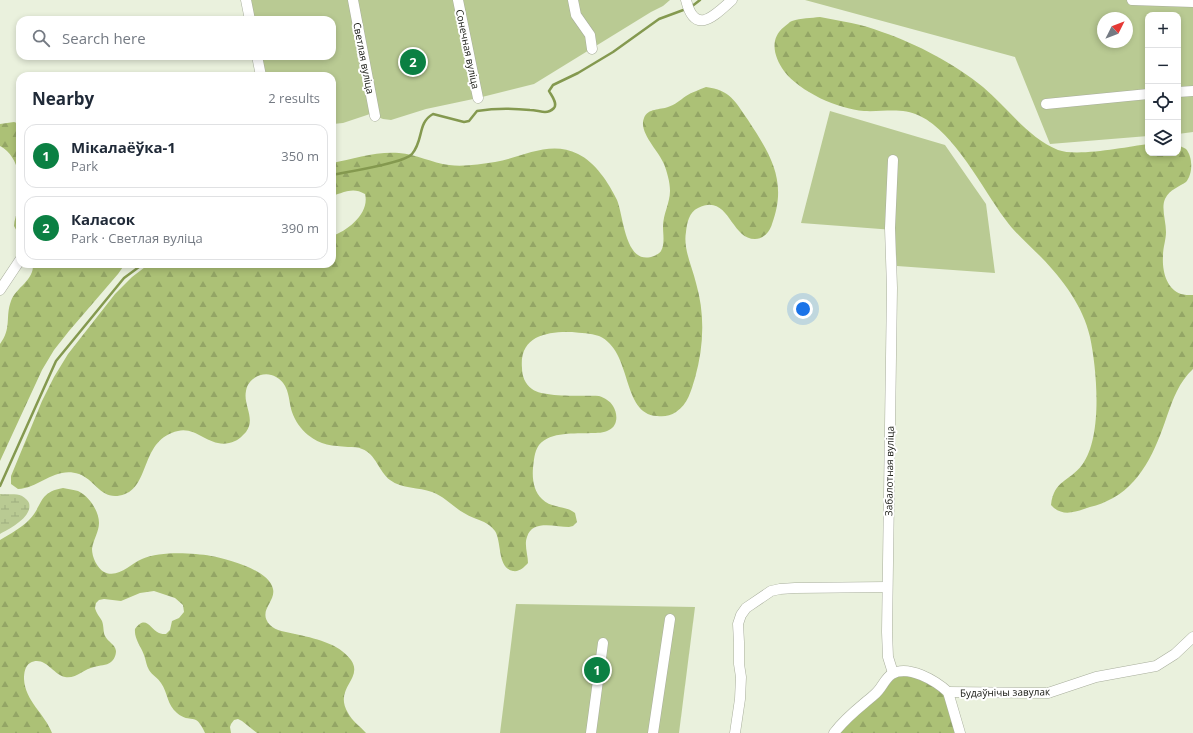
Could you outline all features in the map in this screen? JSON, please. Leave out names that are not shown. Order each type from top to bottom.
[{"type":"street","points":[[246,0],[249,16]]},
{"type":"street","name":"Светлая вуліца","points":[[353,0],[375,116]]},
{"type":"street","name":"Сонечная вуліца","points":[[458,0],[478,98]]},
{"type":"street","points":[[573,0],[576,15],[590,35],[592,49]]},
{"type":"street","points":[[688,6],[700,21],[705,21],[732,0]]},
{"type":"street","points":[[1132,0],[1193,2]]},
{"type":"street","points":[[258,60],[260,72]]},
{"type":"street","points":[[1181,92],[1193,91]]},
{"type":"street","points":[[1046,104],[1145,94]]},
{"type":"street","name":"Забалотная вуліца","points":[[893,160],[890,228],[892,268],[887,587],[887,650],[893,673]]},
{"type":"street","points":[[0,290],[16,266]]},
{"type":"street","points":[[735,733],[740,699],[741,677],[739,664],[738,624],[740,615],[746,608],[771,591],[795,588],[887,587]]},
{"type":"street","points":[[653,733],[670,619]]},
{"type":"street","name":"Будаўнічы завулак","points":[[948,692],[1048,693],[1096,677],[1156,666],[1175,654],[1193,637]]},
{"type":"street","points":[[591,733],[603,643]]},
{"type":"street","points":[[834,733],[851,714],[877,693],[887,678],[893,673],[901,671],[916,673],[936,683],[948,692],[960,733]]},
{"type":"green space","points":[[244,0],[670,0],[663,6],[534,84],[426,109],[391,120],[383,119],[370,114],[343,123],[336,124],[336,72],[259,72],[257,60],[336,60],[336,16],[247,16]]},
{"type":"green space","points":[[805,0],[1193,0],[1193,132],[1181,134],[1181,12],[1145,12],[1145,136],[1050,144],[1015,57]]},
{"type":"green space","points":[[820,17],[867,27],[909,42],[935,55],[960,70],[983,87],[1027,130],[1047,145],[1058,150],[1066,152],[1089,152],[1145,144],[1145,156],[1181,156],[1181,146],[1186,149],[1191,161],[1190,175],[1186,182],[1169,193],[1164,203],[1166,238],[1163,253],[1163,267],[1168,283],[1176,292],[1185,295],[1193,295],[1193,369],[1184,379],[1177,391],[1158,441],[1146,465],[1129,486],[1119,494],[1102,504],[1067,513],[1059,511],[1051,505],[1055,491],[1063,482],[1077,471],[1089,453],[1096,421],[1096,385],[1093,351],[1087,326],[1071,294],[1049,266],[1009,224],[967,162],[945,135],[933,124],[913,113],[893,110],[864,111],[843,107],[820,98],[791,79],[784,71],[778,60],[775,48],[776,37],[779,32],[789,23],[802,19]]},
{"type":"green space","points":[[706,87],[714,88],[726,94],[735,102],[756,132],[769,157],[777,181],[778,194],[771,227],[764,236],[755,239],[747,237],[740,232],[723,211],[716,206],[708,205],[698,208],[692,212],[686,229],[685,238],[688,258],[701,306],[702,342],[698,366],[690,392],[680,409],[674,413],[667,416],[657,416],[646,413],[638,405],[632,394],[623,367],[617,355],[610,344],[599,336],[563,332],[544,335],[530,342],[522,357],[522,368],[524,380],[532,389],[545,394],[554,395],[599,396],[612,404],[616,413],[616,423],[612,428],[605,432],[564,434],[550,437],[537,448],[534,459],[533,481],[537,493],[546,502],[575,513],[577,522],[573,526],[569,527],[545,525],[534,528],[530,531],[526,540],[528,563],[520,570],[513,571],[504,565],[495,531],[487,524],[466,514],[436,494],[427,490],[400,485],[390,480],[386,477],[367,451],[355,447],[327,444],[317,441],[308,435],[295,419],[284,384],[276,377],[267,374],[253,379],[247,386],[246,401],[250,422],[246,432],[240,438],[227,444],[219,443],[185,430],[166,436],[158,443],[152,452],[139,481],[133,489],[125,494],[110,496],[100,490],[85,477],[70,472],[55,475],[26,488],[18,489],[11,484],[11,476],[42,401],[68,354],[115,294],[132,277],[144,268],[336,268],[336,235],[351,226],[361,214],[366,201],[365,194],[357,191],[349,191],[336,195],[336,162],[374,154],[399,153],[455,166],[495,162],[547,149],[568,150],[578,154],[590,162],[606,180],[617,200],[631,248],[637,254],[644,257],[658,254],[663,245],[663,222],[669,200],[670,188],[664,164],[646,135],[643,123],[644,118],[648,112],[671,106],[693,92]]},
{"type":"green space","points":[[830,111],[945,145],[986,204],[995,273],[897,266],[894,230],[801,223]]},
{"type":"green space","points":[[16,123],[16,165],[7,151],[0,146],[0,124]]},
{"type":"green space","points":[[16,216],[16,230],[14,222]]},
{"type":"green space","points":[[33,268],[122,268],[54,350],[42,370],[0,461],[0,344],[6,333],[8,312],[13,296],[28,279]]},
{"type":"green space","points":[[63,488],[82,493],[93,504],[99,518],[99,523],[92,552],[97,565],[104,572],[114,574],[124,570],[137,561],[150,556],[167,554],[195,554],[211,556],[247,566],[264,576],[270,582],[273,589],[272,598],[265,615],[270,625],[281,631],[333,645],[346,654],[351,660],[354,667],[354,673],[346,690],[344,704],[352,719],[366,733],[257,733],[238,719],[234,720],[231,724],[231,733],[205,733],[202,726],[198,722],[182,716],[171,706],[161,683],[150,672],[137,639],[135,629],[142,623],[148,624],[159,633],[166,634],[170,630],[172,621],[179,618],[184,612],[183,605],[175,598],[154,591],[140,593],[121,601],[104,599],[99,600],[96,603],[95,608],[102,621],[105,636],[116,651],[114,659],[109,663],[90,668],[73,677],[65,677],[57,673],[45,663],[35,661],[27,666],[24,679],[25,687],[31,701],[49,726],[52,733],[0,733],[0,540],[29,520],[45,496],[55,490]]},
{"type":"green space","points":[[0,494],[22,496],[29,502],[29,508],[24,518],[0,534]]},
{"type":"green space","points":[[516,604],[695,607],[679,733],[500,733]]},
{"type":"green space","points":[[909,676],[929,681],[945,695],[955,733],[839,733],[888,683],[897,677]]},
{"type":"waterway","points":[[691,7],[700,0]]},
{"type":"waterway","points":[[336,174],[388,164],[399,161],[412,154],[416,149],[422,127],[428,118],[433,114],[464,122],[469,121],[477,111],[484,110],[510,109],[545,112],[550,111],[555,106],[555,101],[549,91],[553,85],[578,73],[613,52],[659,19],[686,9]]},
{"type":"waterway","points":[[0,486],[56,361],[124,278],[138,268]]},
{"type":"place","name":"Каласок","points":[[413,62]]},
{"type":"place","name":"Мікалаёўка-1","points":[[597,670]]}]
